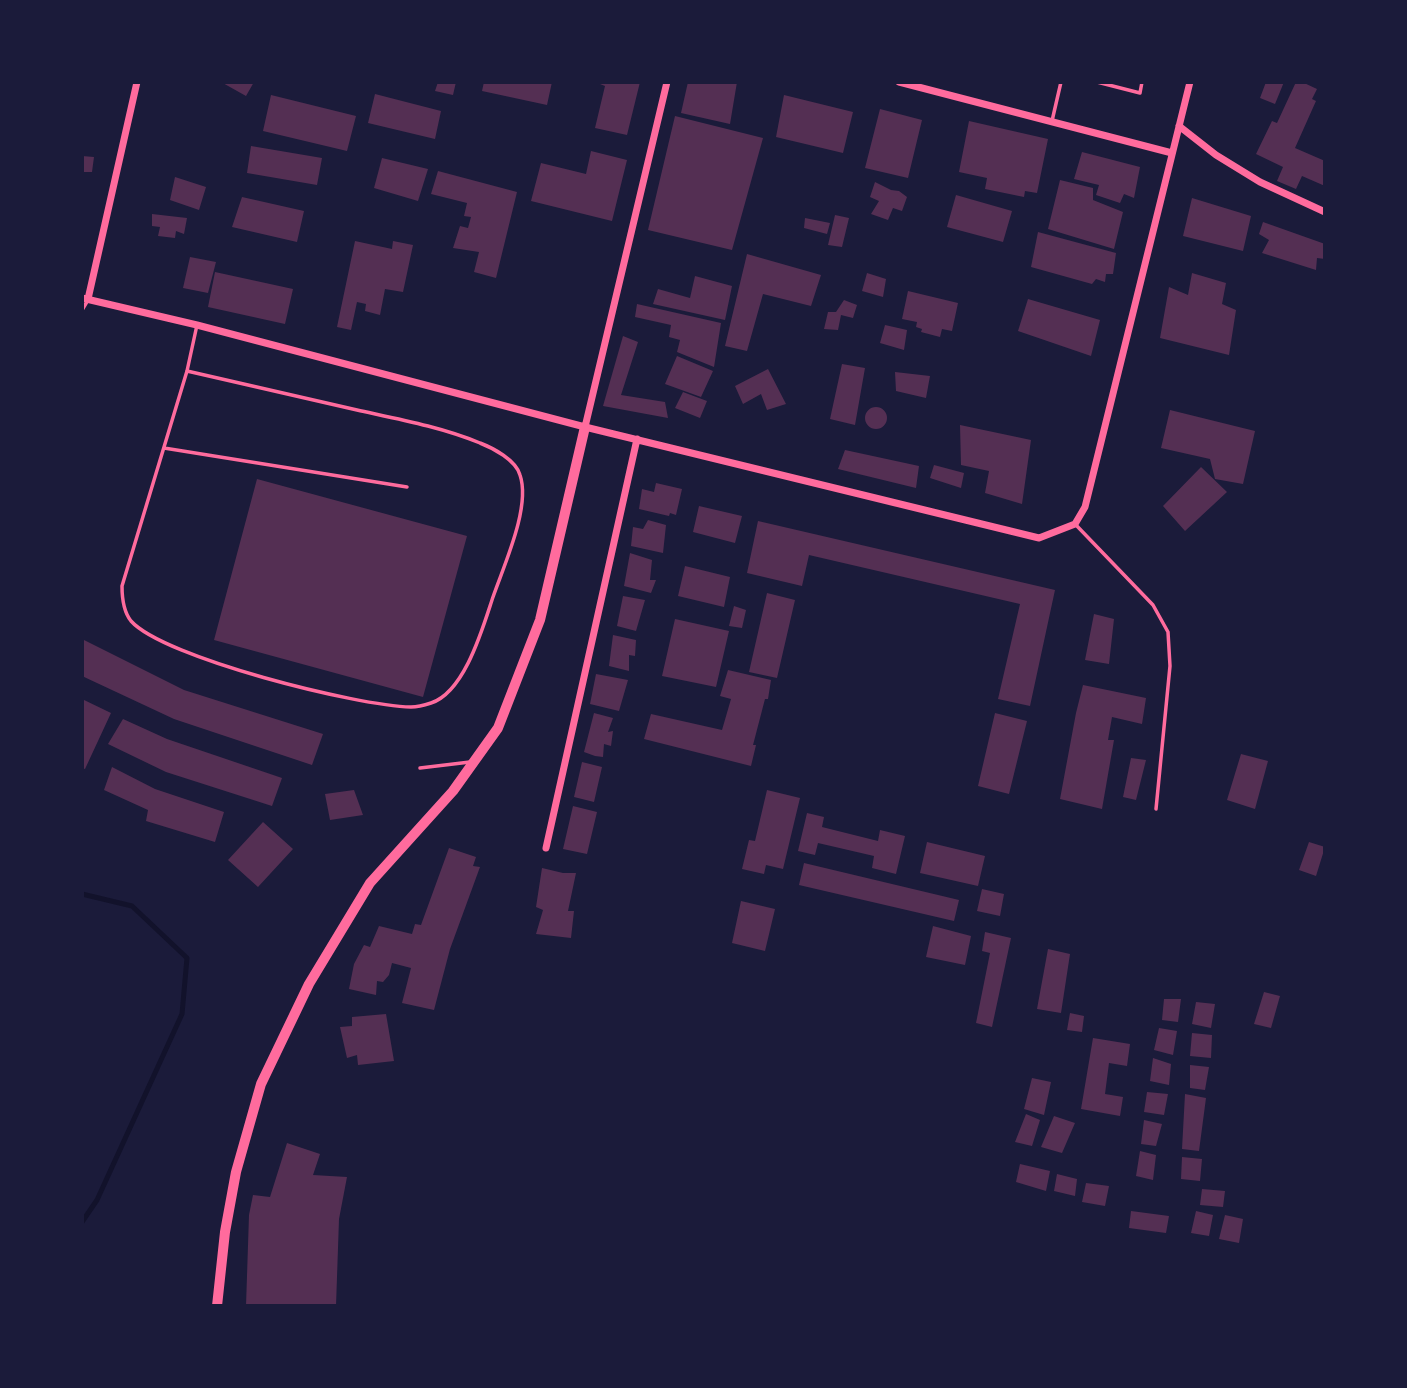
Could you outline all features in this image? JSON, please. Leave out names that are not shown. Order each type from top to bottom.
[{"type":"street","points":[[137,82],[85,299],[197,325],[586,427],[1039,538],[1074,524],[1085,507],[1190,82]]},
{"type":"street","points":[[217,1306],[225,1232],[236,1172],[261,1084],[309,984],[370,883],[453,791],[498,728],[540,620],[667,82]]},
{"type":"street","points":[[899,82],[1172,153]]},
{"type":"street","points":[[1179,126],[1216,155],[1259,182],[1325,212]]},
{"type":"street","points":[[546,848],[637,439]]},
{"type":"lane","points":[[1052,122],[1061,82]]},
{"type":"lane","points":[[1097,82],[1140,93],[1143,82]]},
{"type":"lane","points":[[82,310],[85,299]]},
{"type":"lane","points":[[187,371],[411,422],[480,443],[504,456],[520,471],[524,490],[517,523],[486,619],[468,664],[451,689],[435,702],[414,708],[362,702],[218,664],[150,637],[130,620],[123,603],[122,586],[187,371],[197,325]]},
{"type":"lane","points":[[163,449],[407,487]]},
{"type":"lane","points":[[1074,524],[1153,605],[1168,632],[1170,666],[1156,809]]},
{"type":"lane","points":[[420,768],[474,761]]},
{"type":"building","points":[[221,82],[254,82],[246,96]]},
{"type":"building","points":[[438,82],[456,82],[453,95],[435,91]]},
{"type":"building","points":[[484,82],[552,82],[547,105],[482,91]]},
{"type":"building","points":[[595,82],[640,82],[627,135],[595,128],[605,86]]},
{"type":"building","points":[[688,82],[737,82],[730,124],[681,113]]},
{"type":"building","points":[[1266,82],[1284,82],[1275,104],[1260,98]]},
{"type":"building","points":[[1296,82],[1317,89],[1312,99],[1316,101],[1295,148],[1325,161],[1325,186],[1302,176],[1296,189],[1277,181],[1283,167],[1256,154],[1272,121],[1277,123]]},
{"type":"building","points":[[375,94],[441,111],[435,139],[368,123]]},
{"type":"building","points":[[271,95],[356,116],[347,151],[263,131]]},
{"type":"building","points":[[784,95],[853,112],[843,153],[776,137]]},
{"type":"building","points":[[880,109],[922,120],[908,178],[865,168]]},
{"type":"building","points":[[675,116],[763,138],[732,250],[648,230]]},
{"type":"building","points":[[969,121],[1048,139],[1037,193],[1025,191],[1024,197],[985,189],[987,178],[959,172]]},
{"type":"building","points":[[251,146],[322,158],[317,185],[247,173]]},
{"type":"building","points":[[591,151],[627,160],[612,221],[531,201],[541,163],[586,174]]},
{"type":"building","points":[[1082,152],[1140,167],[1134,198],[1124,194],[1120,203],[1096,195],[1099,185],[1074,179]]},
{"type":"building","points":[[82,156],[94,157],[92,172],[82,172]]},
{"type":"building","points":[[382,158],[428,169],[418,201],[374,188]]},
{"type":"building","points":[[438,171],[517,192],[496,278],[474,272],[479,252],[453,248],[460,226],[468,228],[471,217],[464,216],[467,203],[431,194]]},
{"type":"building","points":[[175,177],[206,187],[199,210],[170,200]]},
{"type":"building","points":[[1060,180],[1093,188],[1093,200],[1123,212],[1114,249],[1048,229]]},
{"type":"building","points":[[875,182],[907,197],[902,211],[893,208],[888,220],[871,214],[879,201],[870,197]]},
{"type":"building","points":[[956,195],[1012,211],[1003,242],[947,227]]},
{"type":"building","points":[[242,197],[304,211],[297,242],[232,227]]},
{"type":"building","points":[[1192,198],[1251,216],[1243,251],[1183,236]]},
{"type":"building","points":[[152,214],[187,218],[184,234],[176,231],[175,238],[158,236],[160,227],[152,226]]},
{"type":"building","points":[[835,215],[849,218],[842,247],[828,245]]},
{"type":"building","points":[[805,218],[830,223],[827,234],[804,228]]},
{"type":"building","points":[[1263,222],[1325,244],[1325,259],[1317,258],[1316,270],[1262,253],[1269,240],[1259,234]]},
{"type":"building","points":[[1038,232],[1116,253],[1113,274],[1106,274],[1105,282],[1096,279],[1092,284],[1031,267]]},
{"type":"building","points":[[355,241],[392,249],[393,241],[413,245],[403,292],[385,289],[380,315],[365,311],[366,304],[357,302],[351,330],[337,327]]},
{"type":"building","points":[[747,254],[821,275],[811,306],[763,294],[747,351],[725,346]]},
{"type":"building","points":[[190,257],[216,262],[208,293],[183,288]]},
{"type":"building","points":[[215,272],[293,289],[285,324],[208,307]]},
{"type":"building","points":[[867,273],[886,279],[883,297],[862,291]]},
{"type":"building","points":[[1192,273],[1226,283],[1222,304],[1236,310],[1229,355],[1160,338],[1169,287],[1188,295]]},
{"type":"building","points":[[695,276],[732,286],[725,320],[653,304],[658,289],[690,298]]},
{"type":"building","points":[[908,291],[958,303],[952,331],[942,329],[940,337],[921,332],[922,329],[916,327],[917,322],[902,319]]},
{"type":"building","points":[[1028,299],[1100,320],[1091,356],[1018,331]]},
{"type":"building","points":[[844,300],[857,305],[853,318],[841,315],[838,330],[824,329],[828,312],[836,312]]},
{"type":"building","points":[[637,304],[721,323],[714,367],[677,352],[680,340],[669,337],[671,325],[635,317]]},
{"type":"building","points":[[885,325],[907,330],[904,350],[880,343]]},
{"type":"building","points":[[623,336],[638,342],[621,395],[665,402],[668,418],[603,406]]},
{"type":"building","points":[[677,356],[713,371],[701,397],[665,384]]},
{"type":"building","points":[[842,364],[865,368],[855,425],[830,419]]},
{"type":"building","points":[[768,369],[786,404],[767,410],[761,394],[743,404],[735,386]]},
{"type":"building","points":[[895,372],[930,376],[926,398],[896,391]]},
{"type":"building","points":[[683,392],[707,401],[700,418],[675,408]]},
{"type":"building","points":[[876,407],[884,410],[887,418],[884,426],[876,429],[868,426],[865,418],[868,410]]},
{"type":"building","points":[[1170,410],[1255,431],[1243,484],[1215,479],[1210,459],[1161,448]]},
{"type":"building","points":[[960,425],[1031,440],[1022,504],[985,493],[989,471],[961,465]]},
{"type":"building","points":[[845,450],[919,466],[916,488],[838,469]]},
{"type":"building","points":[[934,465],[964,473],[961,488],[930,478]]},
{"type":"building","points":[[1201,467],[1227,492],[1185,531],[1163,506]]},
{"type":"building","points":[[257,479],[467,536],[423,697],[214,640]]},
{"type":"building","points":[[656,483],[682,489],[676,515],[670,513],[669,516],[639,509],[642,489],[654,492]]},
{"type":"building","points":[[699,506],[742,516],[735,543],[693,532]]},
{"type":"building","points":[[648,520],[666,525],[663,553],[631,546],[633,527],[643,529]]},
{"type":"building","points":[[758,521],[1055,590],[1030,706],[998,699],[1020,604],[809,555],[802,586],[747,573]]},
{"type":"building","points":[[630,553],[652,560],[650,580],[656,580],[651,593],[624,586]]},
{"type":"building","points":[[685,566],[730,577],[724,607],[678,596]]},
{"type":"building","points":[[767,593],[795,600],[777,678],[749,672]]},
{"type":"building","points":[[623,596],[645,600],[636,631],[617,626]]},
{"type":"building","points":[[734,606],[746,610],[742,628],[729,626]]},
{"type":"building","points":[[1094,614],[1114,619],[1109,664],[1085,660]]},
{"type":"building","points":[[675,619],[729,631],[716,687],[662,676]]},
{"type":"building","points":[[613,635],[636,640],[635,656],[629,655],[629,671],[609,666]]},
{"type":"building","points":[[82,639],[184,690],[323,734],[312,765],[174,719],[82,676]]},
{"type":"building","points":[[728,670],[771,680],[768,699],[765,699],[753,745],[756,745],[751,766],[644,739],[651,714],[722,730],[731,699],[720,696]]},
{"type":"building","points":[[596,674],[628,680],[619,711],[590,704]]},
{"type":"building","points":[[1083,685],[1146,698],[1142,724],[1112,717],[1108,740],[1114,740],[1102,809],[1060,799]]},
{"type":"building","points":[[82,699],[111,713],[85,769],[82,768]]},
{"type":"building","points":[[594,713],[613,718],[608,732],[613,731],[611,746],[604,744],[603,757],[584,752]]},
{"type":"building","points":[[995,713],[1027,721],[1009,794],[978,786]]},
{"type":"building","points":[[123,719],[167,739],[282,778],[272,806],[166,772],[108,744]]},
{"type":"building","points":[[1241,754],[1268,761],[1255,809],[1227,800]]},
{"type":"building","points":[[1131,758],[1146,760],[1136,800],[1123,797]]},
{"type":"building","points":[[582,762],[602,767],[594,802],[574,797]]},
{"type":"building","points":[[112,767],[155,789],[224,812],[215,842],[146,821],[148,810],[104,790]]},
{"type":"building","points":[[354,790],[363,815],[330,820],[325,794]]},
{"type":"building","points":[[767,790],[800,798],[783,869],[766,865],[764,874],[742,869],[749,840],[755,841]]},
{"type":"building","points":[[573,806],[597,812],[587,854],[563,849]]},
{"type":"building","points":[[807,813],[824,817],[822,827],[878,841],[880,830],[905,836],[896,874],[872,868],[874,856],[818,843],[815,855],[798,851]]},
{"type":"building","points":[[263,822],[293,849],[258,887],[228,860]]},
{"type":"building","points":[[927,842],[985,856],[978,886],[920,873]]},
{"type":"building","points":[[1309,842],[1325,847],[1316,876],[1299,870]]},
{"type":"building","points":[[449,848],[476,857],[473,866],[480,867],[450,949],[434,1010],[402,1003],[411,968],[392,963],[389,975],[383,982],[377,981],[376,995],[349,989],[354,964],[364,945],[370,947],[379,926],[412,934],[415,924],[421,925]]},
{"type":"building","points":[[804,863],[959,900],[954,921],[799,885]]},
{"type":"building","points":[[542,868],[576,873],[568,911],[574,911],[571,938],[536,934],[543,910],[536,907]]},
{"type":"building","points":[[982,889],[1004,894],[1000,916],[977,911]]},
{"type":"building","points":[[741,901],[775,909],[765,951],[732,943]]},
{"type":"building","points":[[933,926],[971,936],[965,965],[926,957]]},
{"type":"building","points":[[985,932],[1011,938],[992,1027],[976,1023],[990,953],[982,951]]},
{"type":"building","points":[[1048,949],[1070,954],[1061,1013],[1037,1009]]},
{"type":"building","points":[[1264,992],[1280,996],[1271,1028],[1254,1024]]},
{"type":"building","points":[[1164,999],[1181,999],[1178,1022],[1162,1020]]},
{"type":"building","points":[[1196,1002],[1215,1004],[1211,1028],[1192,1024]]},
{"type":"building","points":[[1070,1013],[1084,1016],[1082,1032],[1067,1030]]},
{"type":"building","points":[[386,1014],[394,1061],[358,1065],[357,1055],[347,1058],[340,1027],[352,1026],[352,1017]]},
{"type":"building","points":[[1159,1028],[1177,1031],[1173,1055],[1154,1050]]},
{"type":"building","points":[[1192,1033],[1212,1035],[1211,1058],[1190,1056]]},
{"type":"building","points":[[1093,1038],[1130,1044],[1127,1066],[1109,1063],[1105,1094],[1123,1097],[1120,1116],[1081,1109]]},
{"type":"building","points":[[1153,1058],[1171,1064],[1169,1085],[1150,1081]]},
{"type":"building","points":[[1190,1065],[1209,1067],[1205,1090],[1190,1088]]},
{"type":"building","points":[[1032,1078],[1051,1082],[1044,1115],[1024,1109]]},
{"type":"building","points":[[1147,1092],[1168,1094],[1164,1115],[1144,1112]]},
{"type":"building","points":[[1185,1094],[1206,1098],[1199,1151],[1182,1149]]},
{"type":"building","points":[[1026,1114],[1040,1120],[1032,1146],[1015,1142]]},
{"type":"building","points":[[1054,1116],[1075,1123],[1062,1153],[1041,1147]]},
{"type":"building","points":[[1144,1120],[1162,1124],[1156,1146],[1141,1144]]},
{"type":"building","points":[[287,1143],[320,1154],[313,1175],[347,1177],[339,1219],[336,1306],[246,1306],[249,1215],[253,1195],[270,1197]]},
{"type":"building","points":[[1140,1151],[1156,1155],[1153,1180],[1136,1176]]},
{"type":"building","points":[[1182,1157],[1202,1159],[1200,1181],[1181,1179]]},
{"type":"building","points":[[1020,1164],[1050,1171],[1046,1191],[1016,1182]]},
{"type":"building","points":[[1057,1174],[1077,1179],[1075,1196],[1054,1191]]},
{"type":"building","points":[[1086,1183],[1109,1186],[1105,1206],[1082,1202]]},
{"type":"building","points":[[1202,1189],[1225,1191],[1223,1207],[1200,1205]]},
{"type":"building","points":[[1131,1211],[1169,1216],[1166,1233],[1129,1228]]},
{"type":"building","points":[[1196,1211],[1213,1215],[1209,1236],[1191,1233]]},
{"type":"building","points":[[1225,1215],[1243,1219],[1239,1243],[1219,1239]]},
{"type":"waterway","points":[[82,894],[132,906],[187,958],[182,1014],[97,1200],[82,1222]]}]
